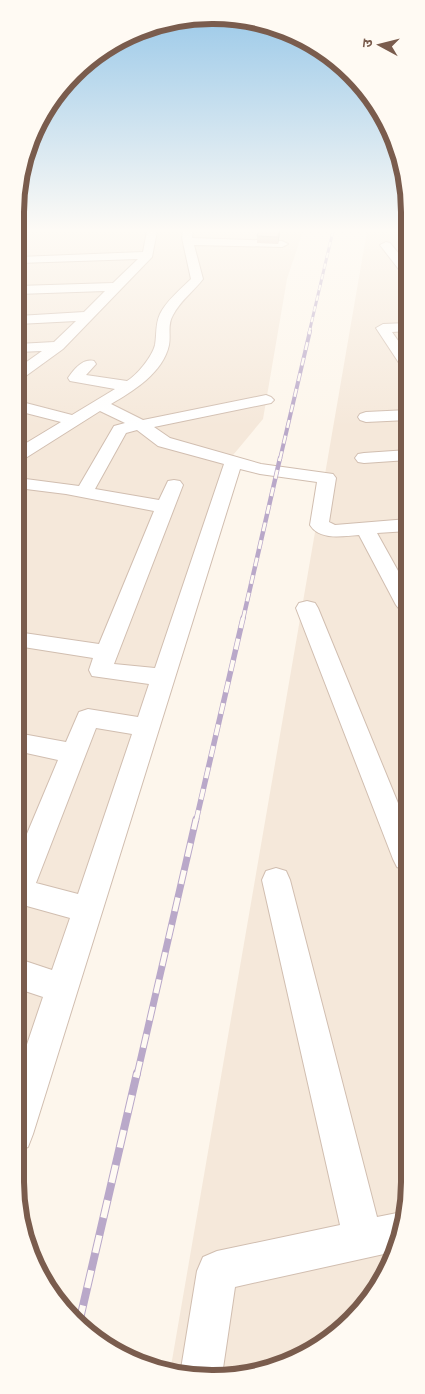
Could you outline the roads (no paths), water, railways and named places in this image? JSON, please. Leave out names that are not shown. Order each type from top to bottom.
[{"type":"street","points":[[24,371],[58,346],[109,296]]},
{"type":"street","points":[[24,451],[136,382],[154,361],[162,345],[162,326],[167,313],[182,296]]},
{"type":"street","points":[[24,320],[89,316]]},
{"type":"street","points":[[401,327],[383,328],[401,355]]},
{"type":"street","points":[[24,348],[58,346]]},
{"type":"street","points":[[88,364],[75,378],[128,386]]},
{"type":"street","points":[[84,493],[120,428],[140,426],[266,400]]},
{"type":"street","points":[[99,405],[140,426],[164,442],[260,470],[327,478],[319,525],[332,531],[366,530],[401,526]]},
{"type":"street","points":[[24,408],[73,420]]},
{"type":"street","points":[[366,417],[401,415]]},
{"type":"street","points":[[364,458],[401,455]]},
{"type":"street","points":[[24,1106],[233,462]]},
{"type":"street","points":[[24,484],[165,506]]},
{"type":"street","points":[[162,678],[100,670],[174,485]]},
{"type":"street","points":[[366,530],[401,592]]},
{"type":"street","points":[[307,608],[401,844]]},
{"type":"street","points":[[24,640],[106,653]]},
{"type":"street","points":[[24,873],[88,718],[146,727]]},
{"type":"street","points":[[24,743],[73,753]]},
{"type":"street","points":[[276,880],[363,1240]]},
{"type":"street","points":[[24,892],[87,909]]},
{"type":"street","points":[[24,976],[62,988]]},
{"type":"street","points":[[203,1370],[218,1272],[394,1233]]},
{"type":"railway","points":[[309,333],[318,296]]},
{"type":"railway","points":[[280,459],[310,331]]},
{"type":"railway","points":[[243,619],[280,458]]},
{"type":"railway","points":[[196,821],[243,618]]},
{"type":"railway","points":[[137,1075],[196,819]]},
{"type":"railway","points":[[81,1316],[137,1073]]}]
